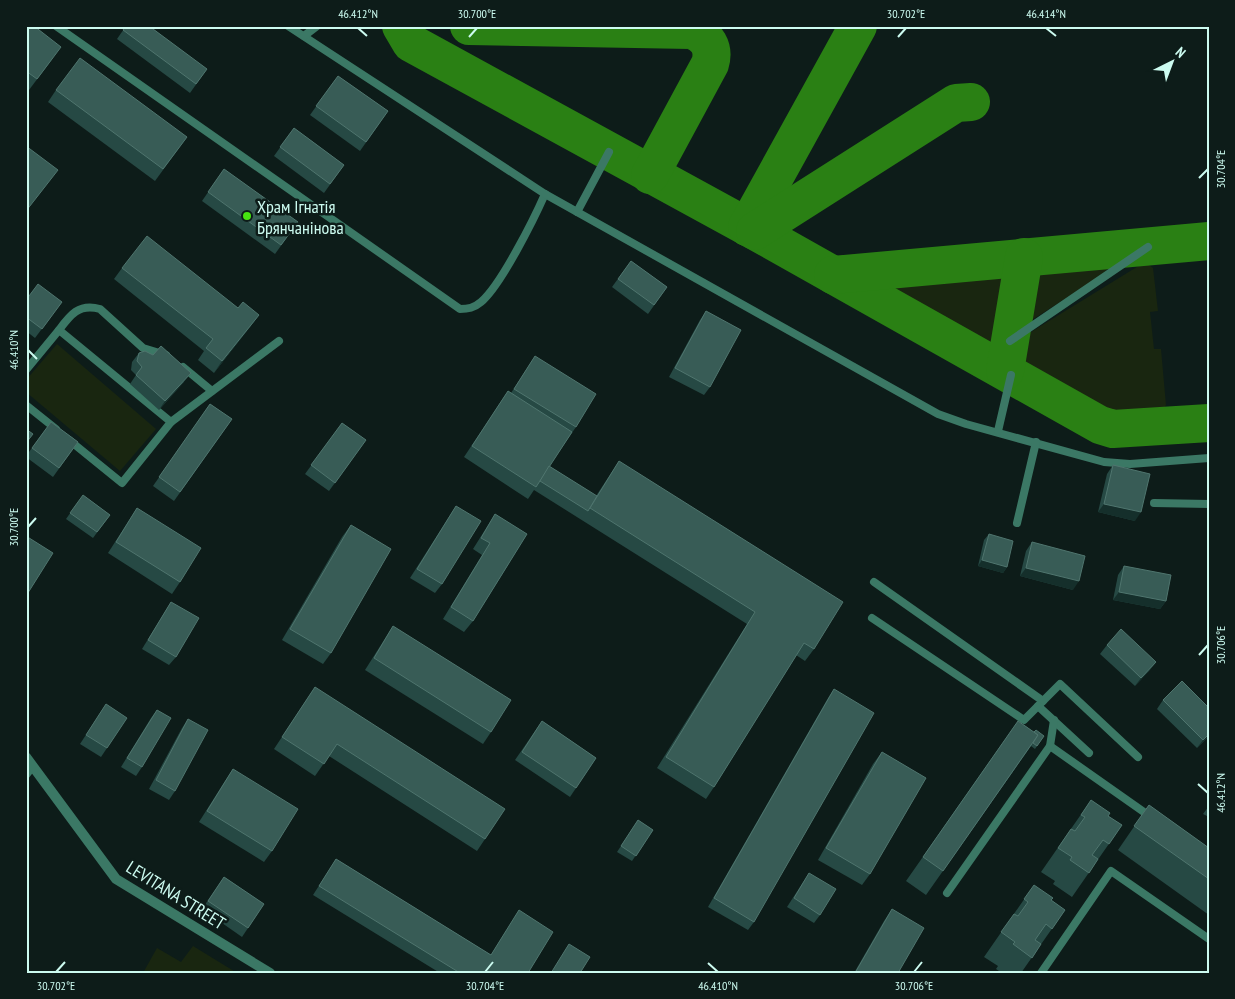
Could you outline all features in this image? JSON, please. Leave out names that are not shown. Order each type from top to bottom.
[{"type":"street","name":"LEVITANA STREET","points":[[26,757],[116,880],[270,973]]},
{"type":"lane","points":[[56,26],[460,309],[470,309],[482,302],[534,218],[545,194]]},
{"type":"lane","points":[[288,26],[545,194],[938,414],[966,424],[1110,462],[1130,464],[1209,458]]},
{"type":"lane","points":[[304,36],[316,26]]},
{"type":"lane","points":[[577,212],[609,152]]},
{"type":"lane","points":[[1010,341],[1148,247]]},
{"type":"lane","points":[[26,370],[76,310],[85,307],[100,309],[143,348],[159,351],[174,360],[212,391]]},
{"type":"lane","points":[[59,330],[171,422]]},
{"type":"lane","points":[[26,405],[122,483],[171,422],[279,341]]},
{"type":"lane","points":[[998,431],[1011,375]]},
{"type":"lane","points":[[1017,523],[1036,442]]},
{"type":"lane","points":[[1154,503],[1209,504]]},
{"type":"lane","points":[[874,582],[1041,703],[1054,720],[1089,753]]},
{"type":"lane","points":[[872,618],[1024,720],[1060,684],[1138,757]]},
{"type":"lane","points":[[947,893],[1050,746],[1054,720]]},
{"type":"lane","points":[[1050,746],[1160,824]]},
{"type":"lane","points":[[26,775],[33,766]]},
{"type":"lane","points":[[1041,973],[1110,872],[1209,939]]},
{"type":"green space","points":[[1145,262],[1153,268],[1158,311],[1150,312],[1154,349],[1161,349],[1166,405],[1160,414],[1117,417],[1102,413],[1019,366],[1024,339],[1031,332]]},
{"type":"green space","points":[[1110,263],[1106,271],[1096,279],[1024,325],[1033,271]]},
{"type":"green space","points":[[1011,273],[998,345],[993,348],[983,347],[881,288],[882,284]]},
{"type":"green space","points":[[57,344],[156,429],[120,471],[26,392],[26,380]]},
{"type":"green space","points":[[193,946],[237,973],[143,973],[157,948],[181,962]]},
{"type":"building","points":[[26,26],[34,26],[61,47],[37,79],[26,71]]},
{"type":"building","points":[[126,26],[149,26],[207,69],[196,84],[123,30]]},
{"type":"building","points":[[80,58],[187,137],[163,169],[56,90]]},
{"type":"building","points":[[338,76],[388,111],[366,142],[316,106]]},
{"type":"building","points":[[294,128],[344,165],[330,184],[280,147]]},
{"type":"building","points":[[26,146],[58,170],[26,211]]},
{"type":"building","name":"Храм Ігнатія Брянчанінова","points":[[224,169],[298,222],[281,245],[208,192]]},
{"type":"building","points":[[147,236],[238,308],[243,302],[259,315],[222,361],[206,348],[213,339],[122,268]]},
{"type":"building","points":[[631,261],[667,287],[654,305],[618,279]]},
{"type":"building","points":[[38,284],[62,302],[42,329],[26,317],[26,300]]},
{"type":"building","points":[[706,311],[741,330],[710,387],[675,368]]},
{"type":"building","points":[[161,346],[191,373],[165,401],[136,375],[142,367],[137,361],[139,353],[145,351],[153,355]]},
{"type":"building","points":[[535,356],[596,394],[576,427],[514,389]]},
{"type":"building","points":[[508,391],[572,432],[536,487],[472,446]]},
{"type":"building","points":[[210,404],[232,419],[180,492],[159,477]]},
{"type":"building","points":[[51,422],[78,442],[59,468],[32,448]]},
{"type":"building","points":[[342,423],[366,440],[335,483],[311,465]]},
{"type":"building","points":[[26,429],[33,434],[26,443]]},
{"type":"building","points":[[619,461],[843,602],[814,649],[804,643],[714,787],[666,757],[755,612],[590,508]]},
{"type":"building","points":[[1113,465],[1150,474],[1141,512],[1104,504]]},
{"type":"building","points":[[549,466],[597,496],[588,511],[540,481]]},
{"type":"building","points":[[83,495],[110,515],[97,532],[70,513]]},
{"type":"building","points":[[456,506],[481,521],[442,584],[417,569]]},
{"type":"building","points":[[137,508],[201,548],[180,582],[116,542]]},
{"type":"building","points":[[495,514],[527,534],[473,621],[451,607],[490,543],[481,538]]},
{"type":"building","points":[[351,525],[391,549],[331,653],[290,629]]},
{"type":"building","points":[[989,534],[1013,541],[1007,567],[982,560]]},
{"type":"building","points":[[26,536],[53,553],[26,596]]},
{"type":"building","points":[[1032,542],[1085,556],[1079,581],[1026,568]]},
{"type":"building","points":[[1124,566],[1171,575],[1166,601],[1119,592]]},
{"type":"building","points":[[171,602],[199,618],[176,657],[148,640]]},
{"type":"building","points":[[393,626],[511,700],[491,732],[374,658]]},
{"type":"building","points":[[1121,629],[1156,662],[1141,678],[1107,645]]},
{"type":"building","points":[[1182,681],[1209,708],[1209,734],[1203,740],[1163,700]]},
{"type":"building","points":[[315,687],[505,809],[485,839],[337,744],[324,764],[282,737]]},
{"type":"building","points":[[834,689],[874,713],[754,922],[714,898]]},
{"type":"building","points":[[106,704],[127,718],[107,748],[86,735]]},
{"type":"building","points":[[157,710],[171,718],[142,767],[127,758]]},
{"type":"building","points":[[188,719],[208,730],[175,791],[156,780]]},
{"type":"building","points":[[542,721],[596,758],[576,788],[522,752]]},
{"type":"building","points":[[1018,721],[1038,735],[943,871],[923,857]]},
{"type":"building","points":[[1036,730],[1044,736],[1037,746],[1033,743],[1038,735],[1034,732]]},
{"type":"building","points":[[882,752],[926,778],[870,874],[826,848]]},
{"type":"building","points":[[233,769],[298,809],[272,851],[207,811]]},
{"type":"building","points":[[1091,800],[1110,813],[1108,816],[1122,825],[1109,844],[1103,840],[1092,855],[1098,859],[1089,873],[1070,860],[1072,857],[1058,848],[1071,829],[1075,831],[1085,817],[1081,815]]},
{"type":"building","points":[[1149,805],[1209,848],[1209,879],[1134,826]]},
{"type":"building","points":[[638,820],[653,830],[636,856],[621,846]]},
{"type":"building","points":[[336,859],[491,955],[519,910],[553,932],[528,973],[460,973],[319,886]]},
{"type":"building","points":[[809,873],[836,889],[820,915],[794,898]]},
{"type":"building","points":[[224,877],[264,904],[248,928],[208,901]]},
{"type":"building","points":[[1034,885],[1053,898],[1051,900],[1065,910],[1052,929],[1046,924],[1035,940],[1041,944],[1032,958],[1001,932],[1014,914],[1018,916],[1028,902],[1024,899]]},
{"type":"building","points":[[892,909],[924,928],[898,973],[855,973]]},
{"type":"building","points":[[569,944],[590,957],[580,973],[551,973]]},
{"type":"taxiway","points":[[401,26],[411,43],[755,231],[1100,425],[1113,429],[1209,423]]},
{"type":"taxiway","points":[[469,26],[691,30],[701,35],[710,48],[710,64],[650,175]]},
{"type":"taxiway","points":[[747,227],[858,26]]},
{"type":"taxiway","points":[[755,231],[956,103],[971,102]]},
{"type":"taxiway","points":[[833,275],[1209,241]]},
{"type":"taxiway","points":[[1005,371],[1024,257]]},
{"type":"place","name":"Храм Ігнатія Брянчанінова","points":[[247,216]]}]
